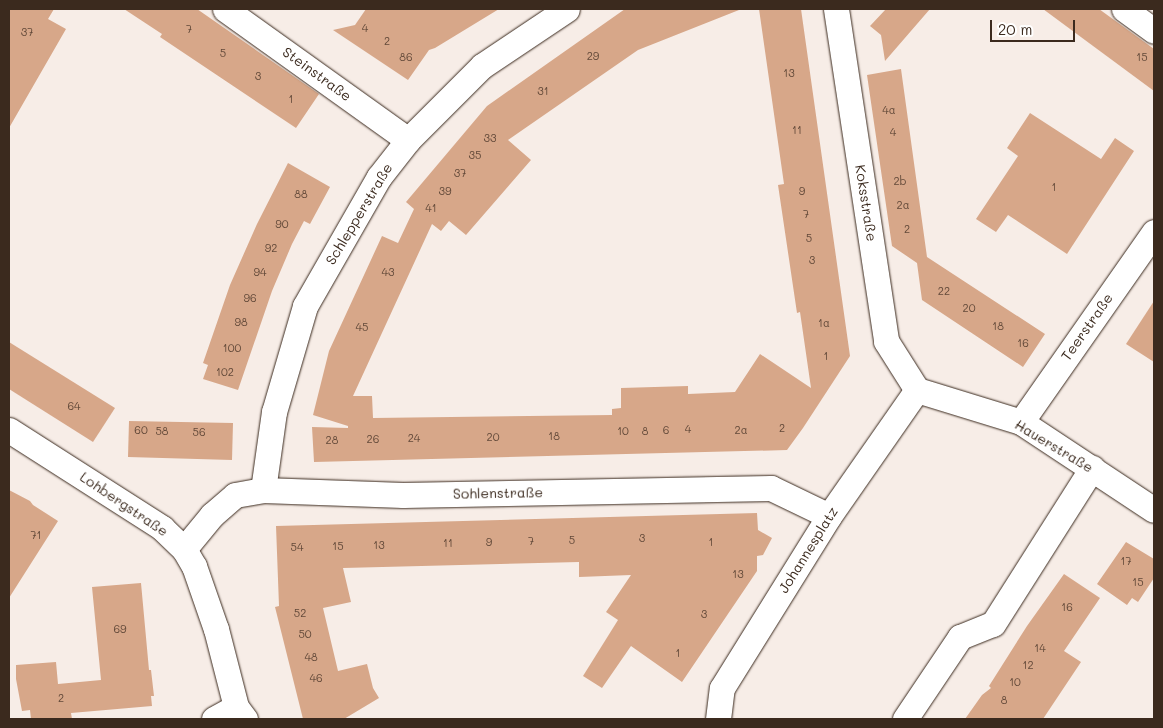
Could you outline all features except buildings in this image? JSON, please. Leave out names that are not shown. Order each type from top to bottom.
[{"type":"street","name":"Steinstraße","points":[[225,9],[408,140]]},
{"type":"street","name":"Schlepperstraße","points":[[263,490],[274,412],[305,306],[379,177],[408,140],[482,66],[567,9]]},
{"type":"street","name":"Koksstraße","points":[[836,9],[886,340],[917,390]]},
{"type":"street","points":[[1124,9],[1154,30]]},
{"type":"street","name":"Teerstraße","points":[[1021,422],[1154,232]]},
{"type":"street","name":"Hauerstraße","points":[[917,390],[1021,422],[1154,510]]},
{"type":"street","name":"Johannesplatz","points":[[718,719],[722,688],[829,516],[917,390]]},
{"type":"street","name":"Lohbergstraße","points":[[9,430],[162,528],[184,549],[194,566],[213,620],[240,713]]},
{"type":"street","points":[[905,719],[960,637],[993,624],[1092,468]]},
{"type":"street","name":"Sohlenstraße","points":[[184,549],[212,515],[235,495],[263,490],[403,495],[771,488],[829,516]]},
{"type":"street","points":[[214,719],[240,713]]}]
